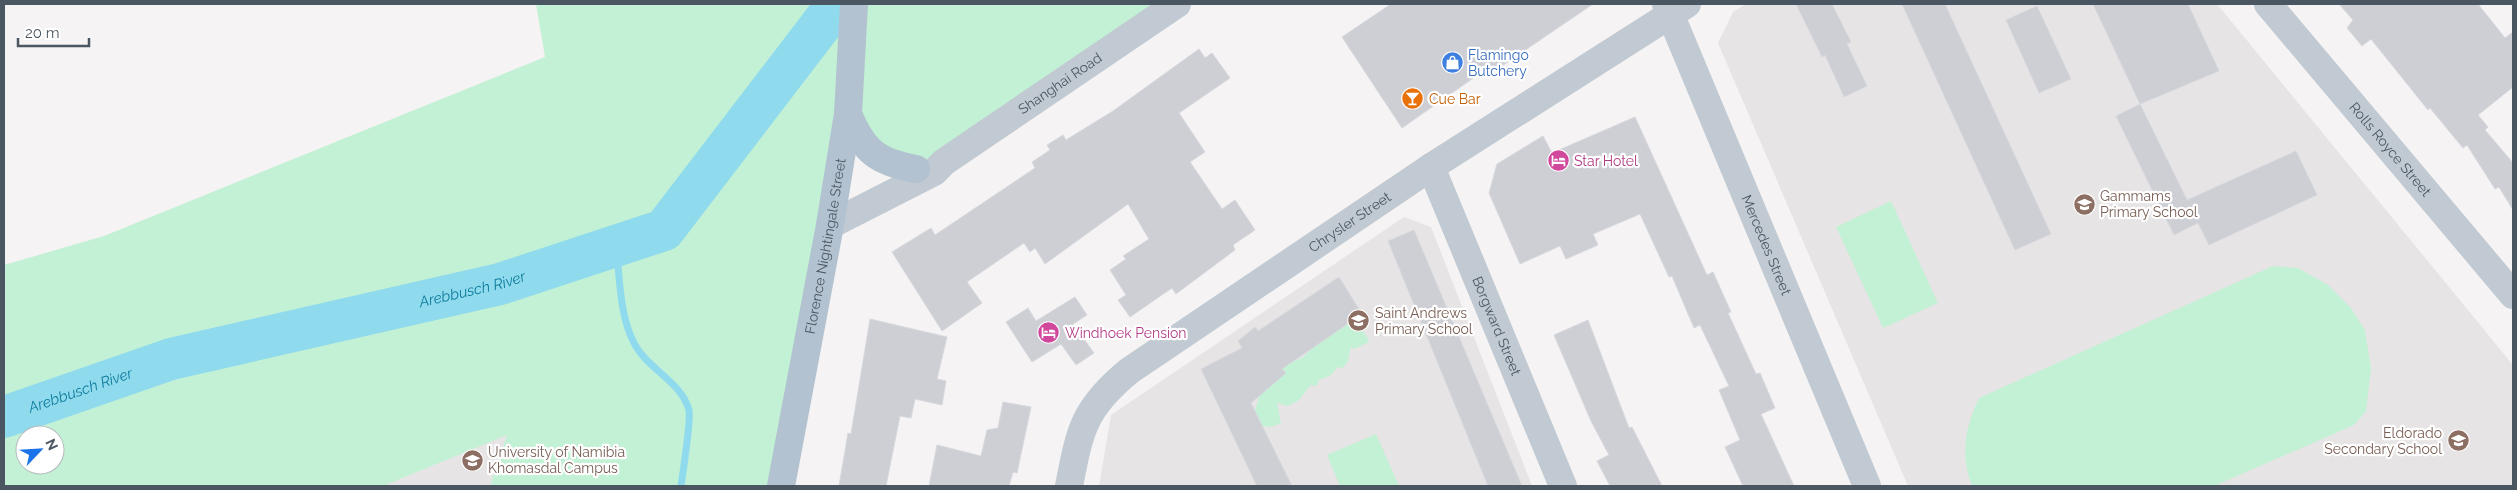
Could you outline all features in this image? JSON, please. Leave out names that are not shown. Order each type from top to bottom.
[{"type":"main road","name":"Florence Nightingale Street","points":[[782,486],[832,215],[848,114],[854,4]]},
{"type":"main road","points":[[848,114],[857,136],[870,152],[898,166],[916,169]]},
{"type":"street","name":"Shanghai Road","points":[[832,215],[934,172],[944,162],[1177,4]]},
{"type":"street","name":"Rolls Royce Street","points":[[2268,4],[2513,295]]},
{"type":"street","name":"Chrysler Street","points":[[1069,486],[1083,424],[1092,407],[1106,390],[1129,371],[1431,167],[1675,8]]},
{"type":"street","name":"Mercedes Street","points":[[1675,8],[1867,486]]},
{"type":"street","name":"Shanghai Road","points":[[832,215],[916,169],[929,163],[944,162]]},
{"type":"street","name":"Borgward Street","points":[[1431,167],[1563,486]]},
{"type":"shaded area","name":"Gammams Primary School","points":[[1746,4],[2217,4],[2513,365],[2513,486],[1908,486],[1718,43],[1733,12]]},
{"type":"shaded area","name":"Saint Andrews Primary School","points":[[1404,217],[1431,227],[1532,486],[1099,486],[1111,415]]},
{"type":"shaded area","name":"University of Namibia Khomasdal Campus","points":[[508,434],[490,486],[383,486]]},
{"type":"green space","points":[[536,4],[1177,4],[916,169],[857,136],[781,486],[490,486],[507,435],[383,486],[4,486],[4,265],[104,236],[545,57]]},
{"type":"green space","points":[[1891,201],[1938,303],[1883,328],[1836,227]]},
{"type":"green space","points":[[2273,266],[2298,268],[2328,285],[2350,307],[2365,330],[2371,369],[2366,411],[2354,425],[2214,486],[1972,486],[1968,475],[1965,453],[1967,431],[1979,398]]},
{"type":"green space","points":[[1347,324],[1361,329],[1369,342],[1354,349],[1351,347],[1348,361],[1343,368],[1338,367],[1330,376],[1319,380],[1316,386],[1311,385],[1298,401],[1287,406],[1277,403],[1281,423],[1271,427],[1262,426],[1255,410],[1264,381],[1292,362],[1302,358],[1315,346]]},
{"type":"green space","points":[[1376,434],[1399,486],[1340,486],[1327,455]]},
{"type":"building","points":[[1391,4],[1593,4],[1496,70],[1492,65],[1402,128],[1342,37]]},
{"type":"building","points":[[1796,4],[1832,4],[1851,42],[1847,44],[1867,86],[1844,97],[1825,55],[1822,57]]},
{"type":"building","points":[[1902,4],[1945,4],[2051,234],[2015,250]]},
{"type":"building","points":[[2093,4],[2188,4],[2219,71],[2140,104]]},
{"type":"building","points":[[2339,4],[2478,4],[2505,38],[2513,32],[2513,87],[2478,115],[2488,127],[2485,130],[2513,163],[2513,210],[2499,187],[2495,189],[2467,145],[2463,148],[2430,108],[2428,110],[2371,39],[2362,46],[2347,28],[2353,20]]},
{"type":"building","points":[[2037,6],[2071,79],[2039,93],[2006,20]]},
{"type":"building","points":[[1199,49],[1205,58],[1212,53],[1230,78],[1179,113],[1205,152],[1190,162],[1222,209],[1235,200],[1255,230],[1233,245],[1235,250],[1176,294],[1172,288],[1130,317],[1118,300],[1126,295],[1110,270],[1126,259],[1123,256],[1149,239],[1128,204],[1045,264],[1035,248],[1030,252],[1024,243],[967,282],[982,303],[942,331],[892,252],[931,228],[935,235],[1035,168],[1032,162],[1050,150],[1047,145],[1063,135],[1066,140],[1113,111]]},
{"type":"building","points":[[2140,104],[2187,200],[2296,151],[2317,195],[2209,245],[2198,223],[2174,235],[2116,116]]},
{"type":"building","points":[[1635,117],[1707,275],[1713,272],[1731,312],[1728,313],[1756,374],[1760,373],[1775,408],[1761,414],[1794,486],[1743,486],[1725,447],[1740,440],[1719,390],[1729,386],[1700,325],[1694,328],[1672,276],[1669,277],[1640,214],[1593,234],[1598,245],[1566,259],[1560,246],[1520,264],[1489,193],[1497,164],[1543,136],[1552,153]]},
{"type":"building","points":[[1414,230],[1522,486],[1488,486],[1388,241]]},
{"type":"building","points":[[1339,277],[1362,314],[1282,369],[1286,373],[1251,403],[1292,486],[1257,486],[1201,369],[1242,348],[1238,341],[1255,327],[1258,331]]},
{"type":"building","points":[[1075,297],[1087,315],[1073,324],[1094,353],[1076,365],[1061,344],[1032,362],[1006,322],[1028,308],[1036,321]]},
{"type":"building","points":[[870,319],[947,337],[937,379],[946,381],[942,405],[915,399],[911,418],[900,416],[886,486],[839,486],[848,433],[851,434]]},
{"type":"building","points":[[1588,320],[1629,428],[1632,427],[1662,486],[1610,486],[1597,461],[1609,455],[1591,421],[1554,335]]},
{"type":"building","points":[[1003,402],[1031,407],[1017,473],[1013,472],[1009,486],[929,486],[937,445],[981,456],[987,430],[998,428]]},
{"type":"waterway","name":"Arebbusch River","points":[[4,417],[171,359],[500,284],[664,230],[837,4]]},
{"type":"waterway","points":[[616,246],[621,295],[629,332],[640,352],[679,391],[689,410],[688,435],[681,486]]},
{"type":"place","name":"Flamingo Butchery","points":[[1452,63]]},
{"type":"place","name":"Cue Bar","points":[[1413,99]]},
{"type":"place","name":"Star Hotel","points":[[1558,161]]},
{"type":"place","name":"Gammams Primary School","points":[[2084,204]]},
{"type":"place","name":"Saint Andrews Primary School","points":[[1359,321]]},
{"type":"place","name":"Windhoek Pension","points":[[1049,333]]},
{"type":"place","name":"Eldorado Secondary School","points":[[2458,441]]},
{"type":"place","name":"University of Namibia Khomasdal Campus","points":[[472,460]]}]
